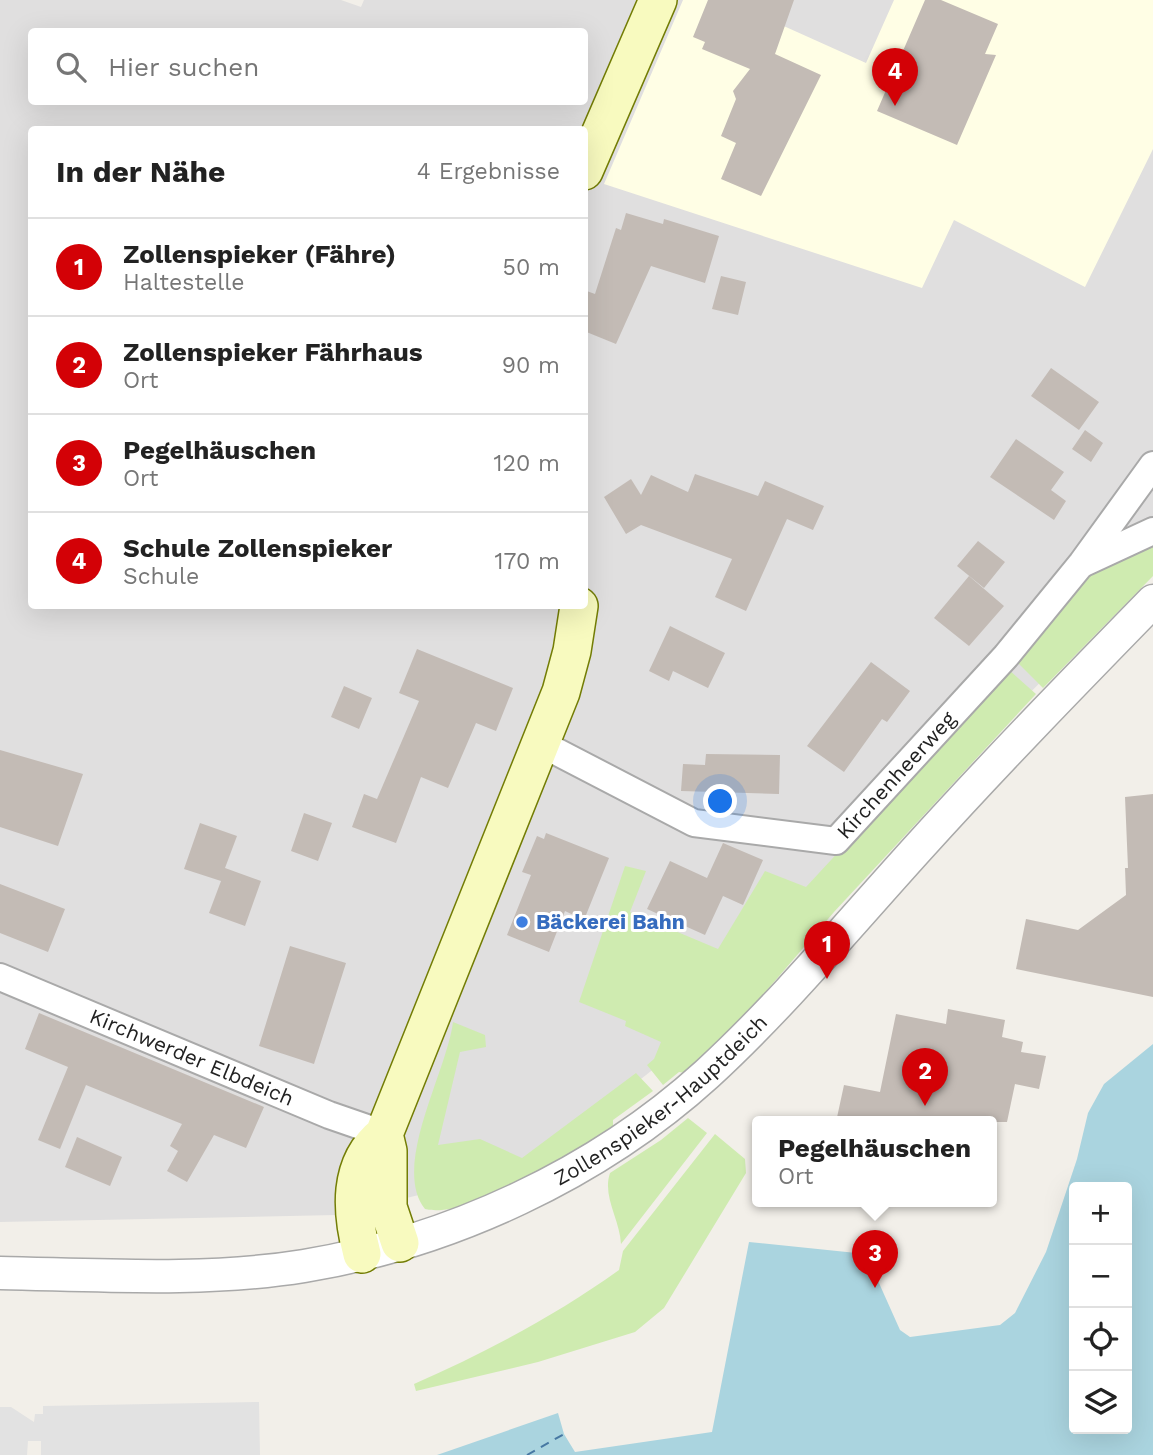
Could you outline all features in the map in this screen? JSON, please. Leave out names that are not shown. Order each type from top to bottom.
[{"type":"main road","points":[[588,162],[657,0]]},
{"type":"main road","points":[[362,1254],[355,1220],[355,1180],[370,1145],[384,1135],[538,742],[561,692],[572,651],[579,609]]},
{"type":"main road","points":[[384,1135],[388,1151],[388,1207],[400,1243]]},
{"type":"street","name":"Kirchenheerweg","points":[[538,742],[694,822],[836,841],[1006,656],[1082,563],[1153,466]]},
{"type":"street","name":"Kirchenheerweg","points":[[1082,563],[1153,531]]},
{"type":"street","name":"Zollenspieker-Hauptdeich","points":[[0,1273],[195,1275],[301,1267],[400,1243],[474,1218],[530,1193],[640,1126],[706,1074],[768,1014],[931,834],[1153,601]]},
{"type":"street","name":"Kirchwerder Elbdeich","points":[[0,977],[329,1115],[384,1135]]},
{"type":"shaded area","points":[[0,0],[341,0],[361,7],[364,0],[1153,0],[1153,569],[665,1060],[527,1169],[336,1215],[0,1222]]},
{"type":"shaded area","points":[[683,0],[726,0],[866,63],[894,0],[1153,0],[1153,149],[1085,287],[954,220],[922,288],[604,184]]},
{"type":"shaded area","points":[[259,1402],[260,1455],[41,1455],[41,1441],[28,1441],[27,1455],[0,1455],[0,1407],[11,1407],[34,1422],[35,1414],[43,1414],[43,1406]]},
{"type":"green space","points":[[1153,540],[1153,576],[1043,688],[1016,661],[1093,573]]},
{"type":"green space","points":[[1008,669],[1036,694],[834,912],[756,1003],[686,1073],[679,1072],[663,1085],[647,1065],[654,1059],[661,1042],[625,1026],[626,1021],[579,1002],[625,866],[646,871],[630,912],[718,949],[765,871],[806,887]]},
{"type":"green space","points":[[453,1022],[485,1035],[486,1047],[460,1052],[438,1145],[480,1139],[522,1158],[636,1073],[653,1091],[613,1120],[613,1128],[520,1182],[468,1204],[445,1210],[425,1209],[416,1191],[414,1169],[417,1144],[449,1043]]},
{"type":"green space","points":[[688,1118],[707,1133],[621,1244],[608,1190],[610,1173],[661,1140]]},
{"type":"green space","points":[[715,1134],[745,1159],[746,1173],[664,1308],[635,1332],[538,1362],[416,1391],[414,1384],[520,1332],[619,1270],[623,1251]]},
{"type":"water","points":[[1153,1044],[1153,1455],[437,1455],[558,1413],[564,1434],[575,1452],[712,1432],[749,1242],[866,1254],[900,1330],[910,1337],[1000,1325],[1015,1313],[1046,1252],[1069,1183],[1069,1434],[1132,1434],[1132,1182],[1069,1182],[1088,1113],[1104,1084]]},
{"type":"building","points":[[708,0],[794,0],[775,54],[821,75],[761,196],[721,179],[736,143],[721,136],[736,99],[733,91],[750,69],[702,49],[705,42],[693,37]]},
{"type":"building","points":[[925,0],[941,0],[998,24],[985,54],[996,55],[957,145],[877,111]]},
{"type":"building","points":[[626,213],[663,224],[664,219],[719,236],[705,283],[651,266],[616,344],[588,333],[588,291],[595,294],[616,228],[621,230]]},
{"type":"building","points":[[721,276],[746,282],[738,315],[712,309]]},
{"type":"building","points":[[1051,368],[1099,402],[1079,430],[1031,396]]},
{"type":"building","points":[[1085,430],[1103,443],[1091,462],[1072,449]]},
{"type":"building","points":[[1016,439],[1064,472],[1051,490],[1066,501],[1054,520],[990,477]]},
{"type":"building","points":[[695,474],[758,496],[765,481],[824,506],[813,530],[787,519],[746,611],[715,597],[732,559],[641,525],[626,534],[604,497],[631,479],[641,495],[651,475],[688,492]]},
{"type":"building","points":[[978,541],[1005,562],[984,588],[957,566]]},
{"type":"building","points":[[969,576],[1004,606],[969,646],[934,618]]},
{"type":"building","points":[[670,626],[725,653],[708,688],[673,671],[669,681],[649,671]]},
{"type":"building","points":[[417,649],[513,688],[496,731],[476,723],[448,788],[421,777],[396,843],[352,827],[364,794],[377,799],[419,701],[399,693]]},
{"type":"building","points":[[871,662],[910,691],[887,722],[882,719],[844,772],[807,746]]},
{"type":"building","points":[[344,686],[372,698],[359,729],[331,717]]},
{"type":"building","points":[[0,750],[83,774],[58,846],[0,827]]},
{"type":"building","points":[[706,754],[780,755],[779,794],[681,791],[683,764],[705,765]]},
{"type":"building","points":[[1153,794],[1153,997],[1016,969],[1026,919],[1078,930],[1126,895],[1125,868],[1128,868],[1125,797]]},
{"type":"building","points":[[304,813],[332,823],[318,861],[291,851]]},
{"type":"building","points":[[200,823],[237,836],[225,868],[261,881],[245,926],[209,913],[221,881],[184,869]]},
{"type":"building","points":[[546,833],[609,858],[584,920],[565,911],[549,952],[507,935],[531,875],[522,872],[537,836],[544,839]]},
{"type":"building","points":[[723,843],[763,860],[743,905],[723,896],[705,935],[647,909],[670,861],[707,878]]},
{"type":"building","points":[[0,884],[65,909],[48,952],[0,933]]},
{"type":"building","points":[[290,946],[346,963],[314,1064],[259,1046]]},
{"type":"building","points":[[948,1009],[1005,1020],[1002,1037],[1023,1042],[1021,1052],[1046,1056],[1039,1089],[1015,1084],[1007,1122],[997,1122],[997,1116],[837,1116],[844,1085],[880,1092],[896,1014],[946,1024]]},
{"type":"building","points":[[39,1013],[264,1107],[246,1148],[214,1135],[187,1182],[167,1171],[178,1151],[170,1146],[182,1124],[86,1085],[60,1149],[38,1140],[68,1067],[25,1049]]},
{"type":"building","points":[[77,1137],[122,1157],[110,1186],[65,1167]]},
{"type":"ferry route","points":[[527,1455],[564,1434]]},
{"type":"place","name":"Schule Zollenspieker","points":[[895,106]]},
{"type":"place","name":"Bäckerei Bahn","points":[[522,922]]},
{"type":"place","name":"Zollenspieker (Fähre)","points":[[827,979]]},
{"type":"place","name":"Zollenspieker Fährhaus","points":[[925,1106]]},
{"type":"place","name":"Pegelhäuschen","points":[[875,1288]]}]
